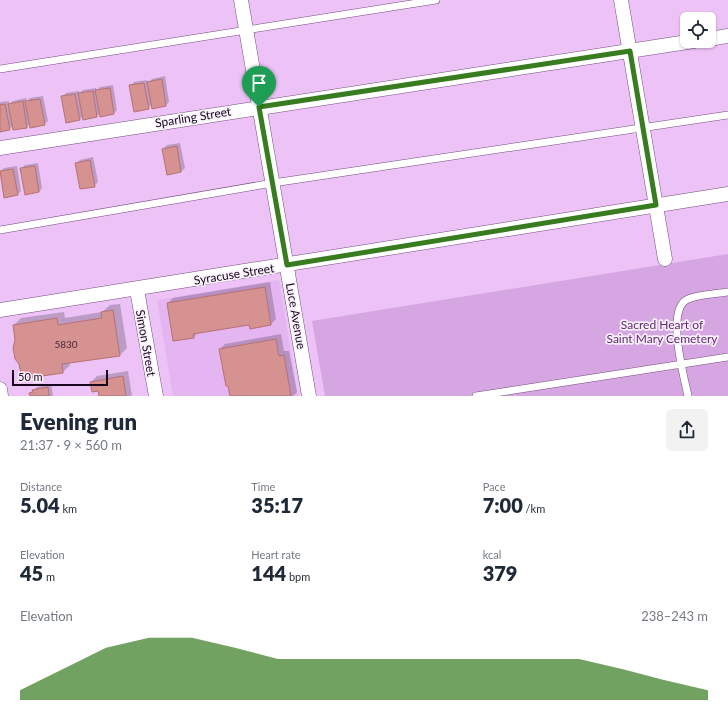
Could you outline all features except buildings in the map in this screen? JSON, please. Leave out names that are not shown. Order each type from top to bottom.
[{"type":"street","name":"Luce Avenue","points":[[241,0],[309,396]]},
{"type":"street","points":[[621,0],[665,259]]},
{"type":"street","points":[[716,38],[728,36]]},
{"type":"street","name":"Sparling Street","points":[[0,148],[680,43]]},
{"type":"street","name":"Syracuse Street","points":[[0,310],[137,290],[728,194]]},
{"type":"street","name":"Simon Street","points":[[137,290],[156,396]]},
{"type":"street","points":[[0,389],[1,396]]},
{"type":"lane","points":[[0,69],[436,0]]},
{"type":"lane","points":[[0,230],[273,183],[728,115]]},
{"type":"lane","points":[[688,396],[676,329],[677,315],[680,306],[687,300],[728,292]]},
{"type":"lane","points":[[476,396],[728,357]]},
{"type":"shaded area","points":[[279,280],[298,396],[173,396],[157,300]]},
{"type":"green space","name":"Sacred Heart of Saint Mary Cemetery","points":[[728,254],[728,396],[325,396],[312,321]]},
{"type":"route","points":[[630,51],[656,205],[287,265],[259,107],[630,51]]}]
